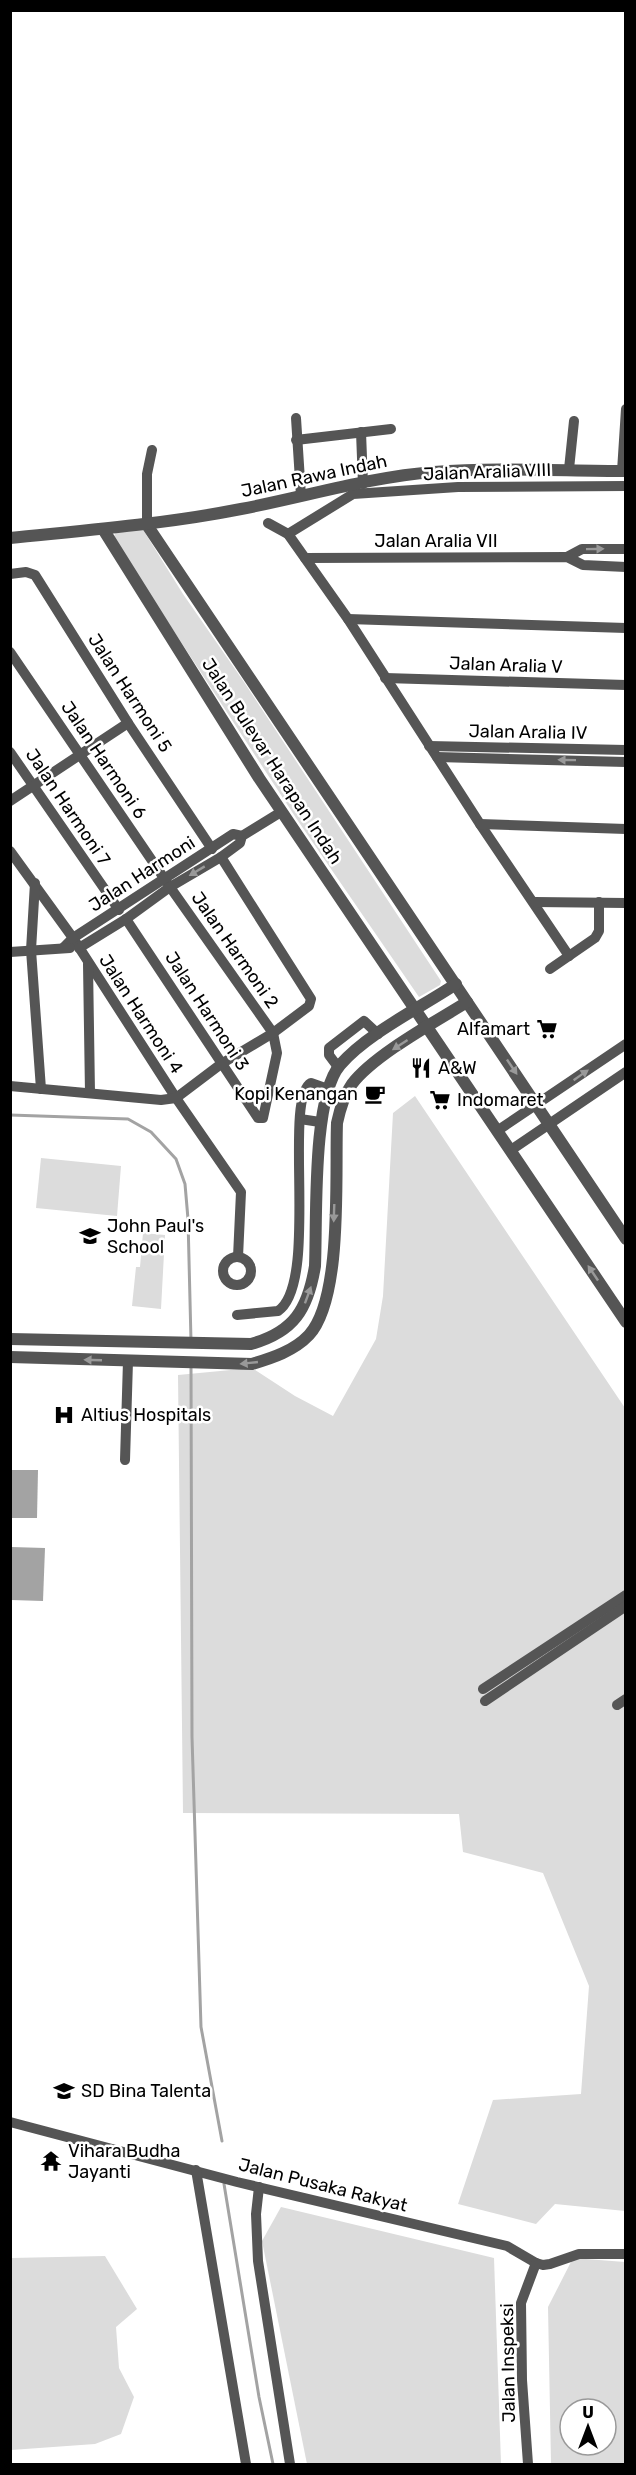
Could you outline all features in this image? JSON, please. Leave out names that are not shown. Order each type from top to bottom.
[{"type":"street","points":[[624,471],[626,409]]},
{"type":"street","points":[[296,418],[301,496]]},
{"type":"street","points":[[569,469],[574,421]]},
{"type":"street","points":[[296,440],[391,429]]},
{"type":"street","points":[[362,432],[363,484]]},
{"type":"street","points":[[147,525],[147,474],[152,450]]},
{"type":"street","name":"Jalan Rawa Indah","points":[[10,538],[147,525],[434,472],[569,469],[624,471]]},
{"type":"street","name":"Jalan Aralia VIII","points":[[288,534],[353,494],[458,487],[626,486]]},
{"type":"street","points":[[268,523],[288,534],[348,619],[480,824],[570,956]]},
{"type":"street","name":"Jalan Bulevar Harapan Indah","points":[[147,525],[626,1239]]},
{"type":"street","name":"Jalan Bulevar Harapan Indah","points":[[103,529],[281,812],[625,1321]]},
{"type":"street","name":"Jalan Aralia VII","points":[[567,557],[582,549],[626,549]]},
{"type":"street","name":"Jalan Aralia VII","points":[[305,558],[567,557],[583,565],[626,567]]},
{"type":"street","name":"Jalan Harmoni 5","points":[[10,574],[26,572],[35,575],[128,723],[217,853],[311,1000],[309,1006],[273,1033]]},
{"type":"street","points":[[348,619],[626,628]]},
{"type":"street","name":"Jalan Harmoni 6","points":[[10,652],[167,883]]},
{"type":"street","name":"Jalan Aralia V","points":[[385,678],[626,685]]},
{"type":"street","points":[[10,801],[35,787],[128,723]]},
{"type":"street","name":"Jalan Aralia IV","points":[[429,746],[626,750]]},
{"type":"street","name":"Jalan Harmoni 7","points":[[10,752],[122,915]]},
{"type":"street","points":[[437,757],[626,762]]},
{"type":"street","name":"Jalan Harmoni","points":[[31,950],[63,948],[76,943],[217,853],[233,834],[242,836],[281,812]]},
{"type":"street","points":[[480,824],[626,829]]},
{"type":"street","name":"Jalan Harmoni 4","points":[[10,850],[76,943],[176,1098],[241,1192],[238,1257]]},
{"type":"street","points":[[35,883],[31,950],[41,1089]]},
{"type":"street","name":"Jalan Harmoni 2","points":[[167,883],[273,1033]]},
{"type":"street","points":[[535,902],[626,903]]},
{"type":"street","points":[[550,969],[595,938],[599,931],[599,902]]},
{"type":"street","name":"Jalan Harmoni 3","points":[[122,915],[258,1118],[262,1119],[277,1053],[273,1033]]},
{"type":"street","points":[[10,951],[31,950]]},
{"type":"street","points":[[87,963],[90,1093]]},
{"type":"street","points":[[10,1339],[251,1344],[265,1340],[293,1323],[308,1298],[315,1266],[320,1122],[328,1089],[338,1067],[356,1049],[456,984]]},
{"type":"street","points":[[10,1357],[252,1364],[286,1352],[309,1334],[324,1308],[333,1274],[337,1123],[341,1104],[352,1084],[368,1066],[467,1002]]},
{"type":"street","points":[[338,1067],[329,1055],[329,1048],[364,1021],[378,1034]]},
{"type":"street","points":[[10,1086],[161,1101],[176,1098],[221,1064],[273,1033]]},
{"type":"street","points":[[497,1131],[626,1044]]},
{"type":"street","points":[[511,1150],[626,1072]]},
{"type":"street","points":[[237,1315],[270,1313],[281,1309],[293,1292],[297,1265],[300,1119],[307,1084],[328,1089]]},
{"type":"street","points":[[300,1119],[320,1122]]},
{"type":"street","points":[[297,1265],[315,1266]]},
{"type":"street","points":[[281,1309],[293,1323]]},
{"type":"street","points":[[67,1341],[67,1359]]},
{"type":"street","points":[[125,1460],[128,1361]]},
{"type":"street","points":[[483,1689],[626,1595]]},
{"type":"street","points":[[485,1701],[626,1606]]},
{"type":"street","name":"Jalan Pusaka Rakyat","points":[[10,2122],[237,2182],[507,2246],[536,2263]]},
{"type":"street","points":[[196,2170],[246,2464]]},
{"type":"street","points":[[259,2187],[256,2214],[258,2262],[290,2464]]},
{"type":"street","points":[[536,2263],[550,2264],[579,2253],[626,2254]]},
{"type":"street","name":"Jalan Inspeksi","points":[[528,2464],[522,2380],[521,2303],[536,2263]]},
{"type":"shaded area","points":[[142,528],[183,594],[244,682],[441,981],[440,985],[419,997],[296,818],[113,538],[116,532]]},
{"type":"shaded area","points":[[415,1096],[625,1408],[625,2211],[555,2204],[536,2224],[458,2204],[493,2100],[581,2094],[589,1986],[543,1873],[463,1852],[459,1814],[183,1813],[178,1375],[252,1368],[295,1396],[333,1416],[376,1339],[383,1296],[393,1113]]},
{"type":"shaded area","points":[[41,1158],[121,1166],[117,1216],[36,1208]]},
{"type":"shaded area","points":[[143,1233],[165,1235],[161,1309],[132,1306],[136,1267],[140,1267]]},
{"type":"shaded area","points":[[11,1470],[38,1470],[37,1518],[11,1518]]},
{"type":"shaded area","points":[[11,1547],[45,1548],[43,1601],[11,1600]]},
{"type":"shaded area","points":[[281,2207],[494,2258],[501,2464],[307,2464],[262,2241]]},
{"type":"shaded area","points":[[105,2256],[137,2309],[116,2327],[119,2368],[134,2397],[121,2434],[95,2444],[11,2450],[11,2258]]},
{"type":"shaded area","points":[[573,2258],[625,2262],[625,2464],[551,2464],[548,2307]]},
{"type":"waterway","points":[[10,1115],[128,1119],[151,1132],[176,1159],[185,1184],[188,1219],[191,1341]]},
{"type":"waterway","points":[[191,1365],[192,1737],[201,2027],[222,2141]]},
{"type":"waterway","points":[[224,2184],[259,2397],[273,2464]]},
{"type":"place","name":"Alfamart","points":[[547,1029]]},
{"type":"place","name":"A&W","points":[[421,1068]]},
{"type":"place","name":"Kopi Kenangan","points":[[375,1094]]},
{"type":"place","name":"Indomaret","points":[[440,1100]]},
{"type":"place","name":"John Paul's School","points":[[90,1236]]},
{"type":"place","name":"Altius Hospitals","points":[[64,1415]]},
{"type":"place","name":"SD Bina Talenta","points":[[64,2091]]},
{"type":"place","name":"Vihara Budha Jayanti","points":[[51,2161]]}]
